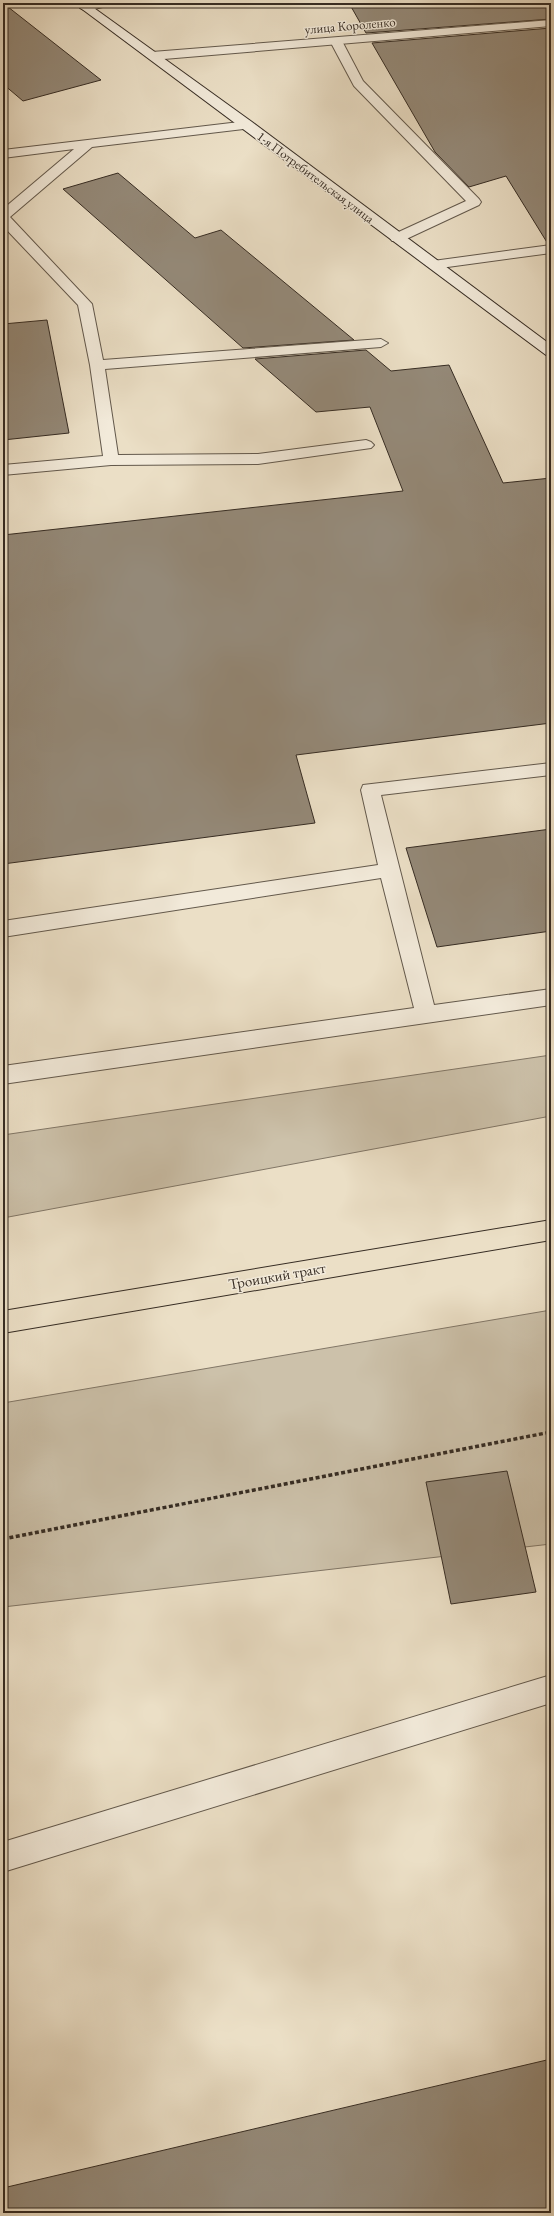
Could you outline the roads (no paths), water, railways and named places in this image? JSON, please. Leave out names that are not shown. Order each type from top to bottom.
[{"type":"main road","name":"Троицкий тракт","points":[[3,1322],[551,1230]]},
{"type":"street","points":[[83,5],[107,3]]},
{"type":"street","name":"1-я Потребительская улица","points":[[83,5],[248,125],[551,352]]},
{"type":"street","name":"улица Короленко","points":[[152,56],[551,23]]},
{"type":"street","points":[[336,41],[358,83],[474,202],[398,238]]},
{"type":"street","points":[[3,154],[248,125]]},
{"type":"street","points":[[88,144],[3,217],[85,304],[97,365],[111,460]]},
{"type":"street","points":[[433,265],[551,249]]},
{"type":"street","points":[[97,365],[381,343]]},
{"type":"street","points":[[3,470],[111,460],[258,459],[366,445]]},
{"type":"street","points":[[426,1014],[370,790],[551,769]]},
{"type":"street","points":[[3,929],[390,870]]},
{"type":"street","points":[[3,1075],[551,997]]},
{"type":"street","points":[[3,1857],[551,1689]]}]
